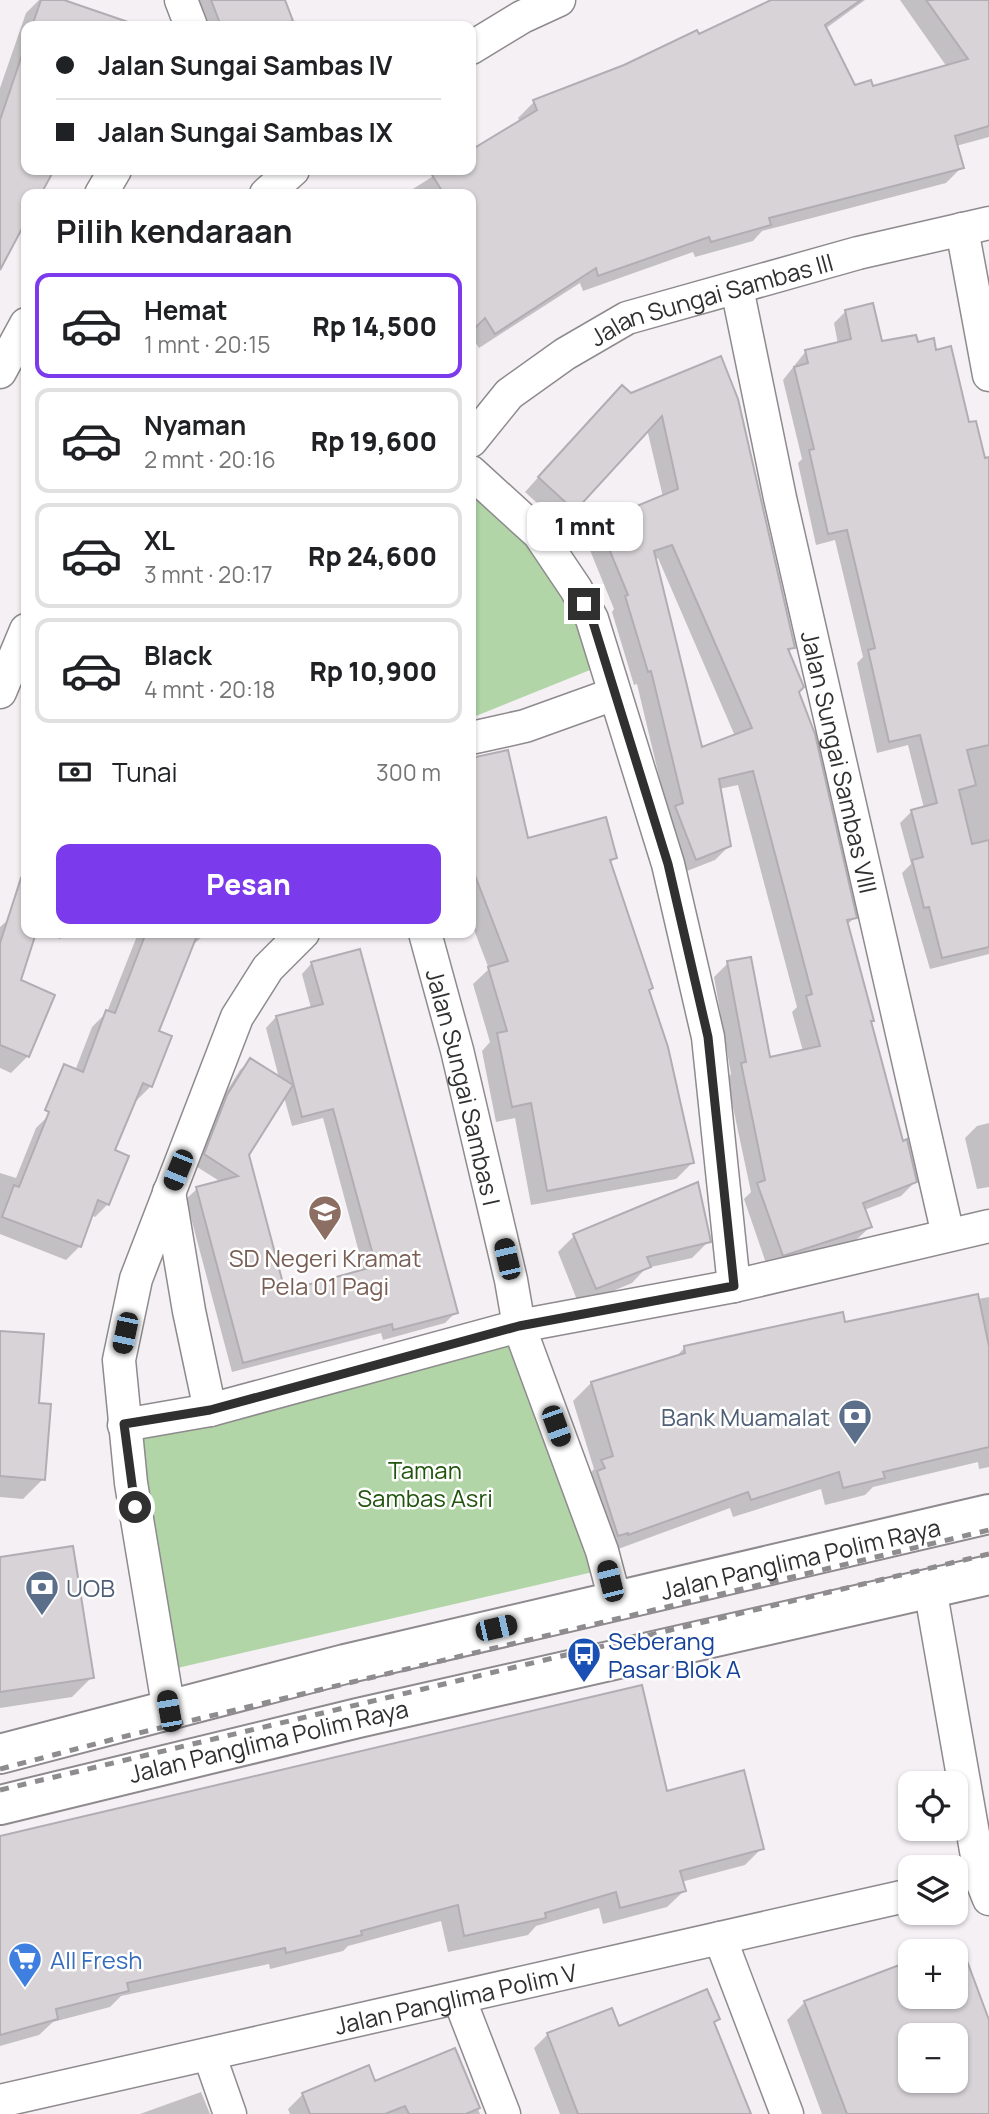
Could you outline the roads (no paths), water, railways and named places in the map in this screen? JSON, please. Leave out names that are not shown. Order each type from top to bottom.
[{"type":"main road","name":"Jalan Panglima Polim Raya","points":[[0,1754],[345,1664],[989,1514]]},
{"type":"main road","name":"Jalan Panglima Polim Raya","points":[[0,1805],[358,1718],[989,1575]]},
{"type":"street","points":[[181,0],[189,21]]},
{"type":"street","points":[[476,45],[522,17],[559,0]]},
{"type":"street","points":[[976,226],[989,375]]},
{"type":"street","name":"Jalan Sungai Sambas III","points":[[476,435],[509,394],[565,354],[627,318],[858,253],[976,226]]},
{"type":"street","name":"Jalan Sungai Sambas VIII","points":[[737,288],[780,498],[947,1235]]},
{"type":"street","points":[[0,372],[21,333]]},
{"type":"street","points":[[476,477],[539,534],[576,589],[592,619],[668,864],[708,1037],[734,1286]]},
{"type":"street","points":[[0,692],[21,641]]},
{"type":"street","points":[[476,737],[525,726],[614,694]]},
{"type":"street","points":[[169,1711],[142,1556],[124,1424],[119,1360],[136,1279],[237,1017],[268,968],[298,938]]},
{"type":"street","name":"Jalan Sungai Sambas I","points":[[426,938],[470,1101],[519,1326]]},
{"type":"street","points":[[169,1191],[189,1311],[210,1410]]},
{"type":"street","points":[[124,1424],[210,1410],[519,1326],[734,1286],[989,1226]]},
{"type":"street","points":[[519,1326],[602,1551],[615,1600]]},
{"type":"street","points":[[930,1588],[979,1885]]},
{"type":"street","name":"Jalan Panglima Polim V","points":[[0,2101],[898,1898]]},
{"type":"street","points":[[720,1938],[787,2114]]},
{"type":"street","points":[[459,1998],[504,2114]]},
{"type":"street","points":[[208,2054],[230,2114]]},
{"type":"railway","points":[[0,1769],[118,1738],[989,1530]]},
{"type":"railway","points":[[0,1790],[989,1554]]},
{"type":"place","name":"SD Negeri Kramat Pela 01 Pagi","points":[[325,1242]]},
{"type":"place","name":"Bank Muamalat","points":[[855,1446]]},
{"type":"place","name":"UOB","points":[[42,1617]]},
{"type":"place","name":"Seberang Pasar Blok A","points":[[584,1684]]},
{"type":"place","name":"All Fresh","points":[[25,1989]]},
{"type":"park label","name":"Taman Sambas Asri","points":[[425,1483]]}]
